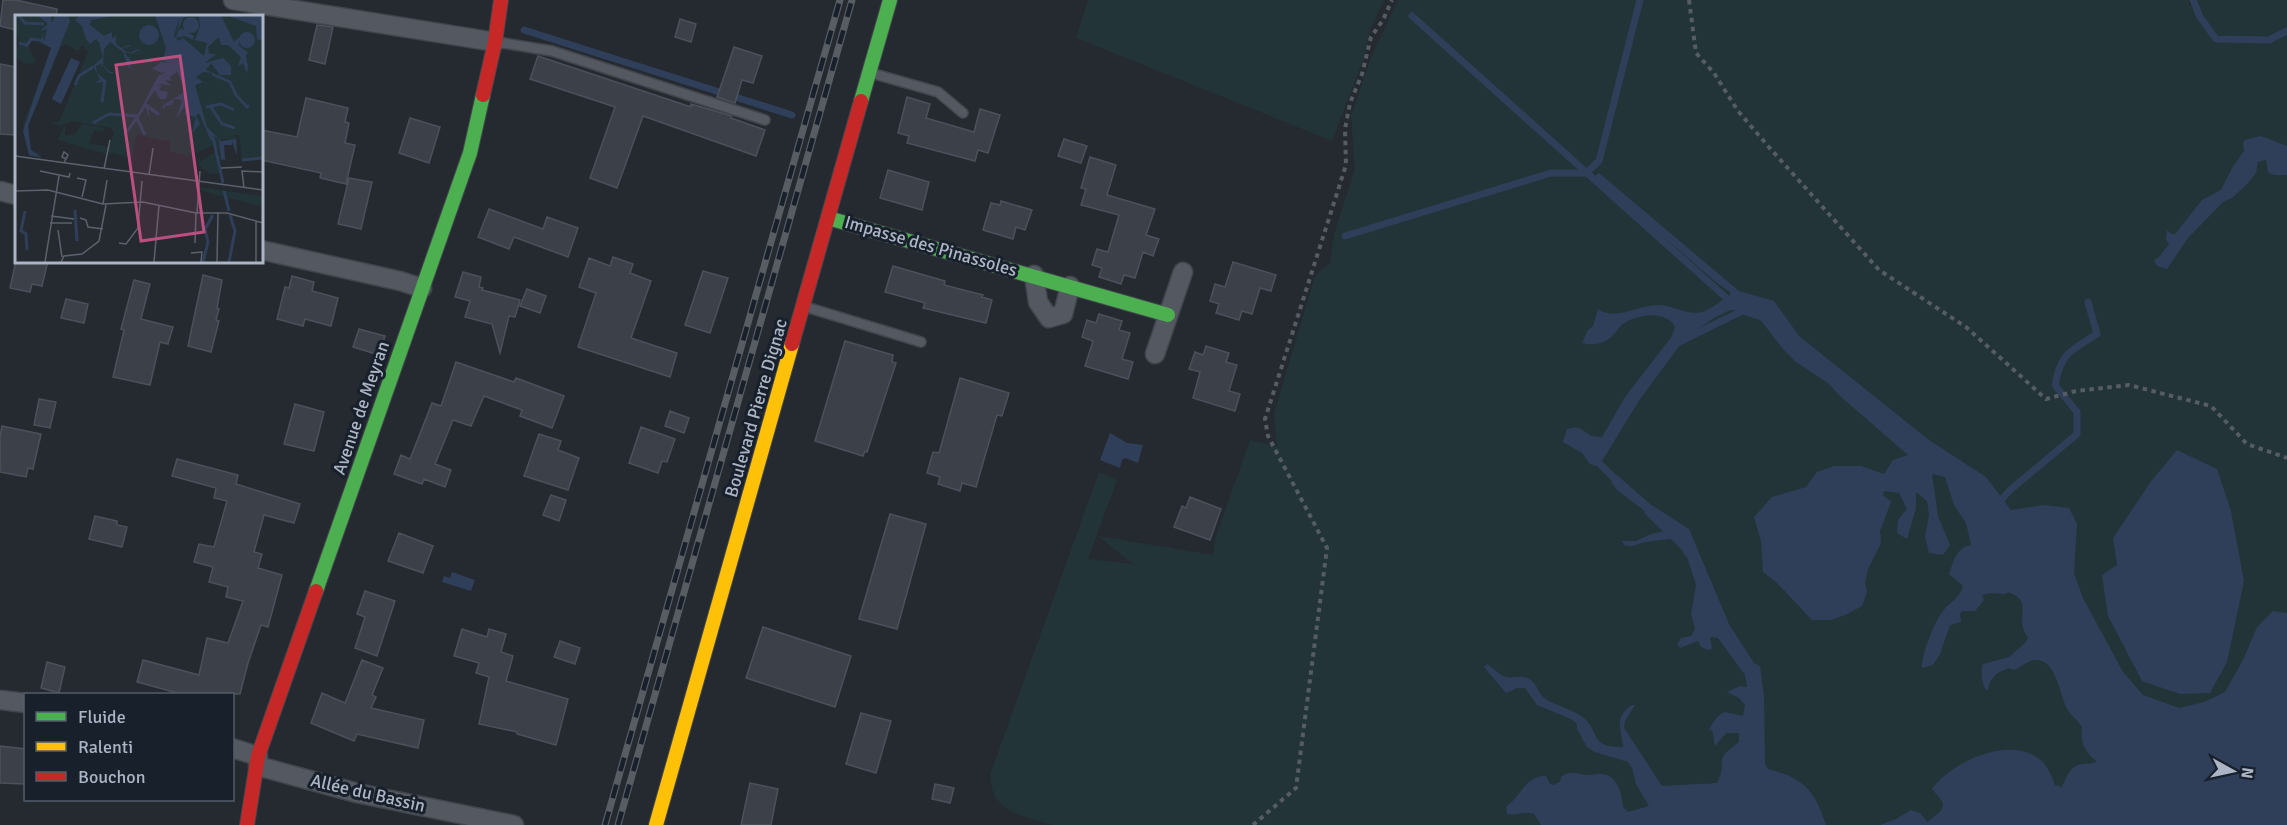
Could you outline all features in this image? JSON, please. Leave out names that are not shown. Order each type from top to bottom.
[{"type":"street","points":[[233,0],[495,42]]},
{"type":"street","name":"Avenue de Meyran","points":[[247,825],[258,761],[470,153],[495,42],[501,0]]},
{"type":"street","name":"Boulevard Pierre Dignac","points":[[656,825],[890,0]]},
{"type":"street","points":[[0,191],[15,195]]},
{"type":"street","name":"Impasse des Pinassoles","points":[[828,218],[1168,315]]},
{"type":"street","points":[[262,250],[422,288]]},
{"type":"street","points":[[1155,354],[1183,272]]},
{"type":"street","name":"Impasse des Pinassoles","points":[[1034,275],[1038,302],[1049,318],[1063,314],[1070,286]]},
{"type":"street","points":[[0,700],[24,703]]},
{"type":"street","name":"Allée du Bassin","points":[[234,749],[258,761],[357,793],[514,825]]},
{"type":"lane","points":[[495,42],[552,51],[765,120]]},
{"type":"lane","points":[[870,73],[938,92],[963,113]]},
{"type":"lane","points":[[803,306],[921,342]]},
{"type":"path","points":[[1253,825],[1296,788],[1327,548],[1268,436],[1265,419],[1346,165],[1345,129],[1350,103],[1362,75],[1371,37],[1383,20],[1392,0]]},
{"type":"path","points":[[1689,0],[1695,53],[1714,73],[1738,111],[1784,164],[1879,270],[1966,327],[2046,399],[2076,391],[2129,385],[2211,406],[2247,444],[2287,458]]},
{"type":"shaded area","points":[[1088,0],[1384,0],[1370,30],[1363,60],[1332,141],[1076,38]]},
{"type":"shaded area","points":[[1398,0],[2188,0],[2190,7],[2195,0],[2287,0],[2287,825],[1054,825],[1020,815],[1001,804],[991,785],[991,772],[1099,472],[1117,480],[1088,559],[1133,564],[1098,536],[1213,555],[1215,539],[1250,440],[1277,446],[1274,414],[1315,276],[1330,263],[1334,234],[1355,169],[1351,116],[1372,55]]},
{"type":"water","points":[[2261,136],[2287,146],[2287,175],[2274,175],[2268,172],[2266,159],[2261,156],[2256,173],[2247,184],[2232,198],[2208,208],[2167,269],[2157,266],[2154,260],[2169,244],[2166,240],[2167,230],[2175,234],[2202,200],[2221,190],[2244,151],[2245,140]]},
{"type":"water","points":[[1599,173],[1739,291],[1774,301],[1799,336],[1929,440],[1986,477],[2011,510],[2044,505],[2069,508],[2077,524],[2074,573],[2083,598],[2123,672],[2143,695],[2179,708],[2204,702],[2225,692],[2243,660],[2257,627],[2273,611],[2287,613],[2287,825],[1880,825],[1911,810],[1920,813],[1927,822],[1940,812],[1943,806],[1942,801],[1932,789],[1952,770],[1981,755],[2011,750],[2026,752],[2038,758],[2049,770],[2055,785],[2062,787],[2074,767],[2097,761],[2086,751],[2082,727],[2067,709],[2053,671],[2042,661],[2032,660],[2014,670],[2009,668],[1998,673],[1988,689],[1985,688],[1983,664],[2009,657],[2026,642],[2028,637],[2022,623],[2021,600],[2016,596],[2008,592],[1982,595],[1984,600],[1975,611],[1962,611],[1961,622],[1950,625],[1940,654],[1933,665],[1922,668],[1926,648],[1939,616],[1959,595],[1963,586],[1949,574],[1954,559],[1962,549],[1971,545],[1966,523],[1954,505],[1945,477],[1932,474],[1938,516],[1950,545],[1943,555],[1929,553],[1925,537],[1929,515],[1927,501],[1916,492],[1916,508],[1907,539],[1897,533],[1898,520],[1907,509],[1899,493],[1884,491],[1883,495],[1891,502],[1880,531],[1881,543],[1868,569],[1865,583],[1867,592],[1862,606],[1845,615],[1831,620],[1812,620],[1777,583],[1763,572],[1761,541],[1754,517],[1772,497],[1806,487],[1817,472],[1834,466],[1861,466],[1884,474],[1893,460],[1908,455],[1828,383],[1796,362],[1762,322],[1746,310],[1730,310],[1686,337],[1640,399],[1602,461],[1595,466],[1590,464],[1582,453],[1563,442],[1567,429],[1575,427],[1591,436],[1602,437],[1625,397],[1672,336],[1675,327],[1665,318],[1643,316],[1623,324],[1603,342],[1582,343],[1588,330],[1593,326],[1598,309],[1611,314],[1662,305],[1696,313],[1709,309],[1730,295],[1730,292],[1594,177]]},
{"type":"water","points":[[1110,433],[1127,443],[1143,445],[1138,463],[1125,458],[1120,468],[1100,460]]},
{"type":"water","points":[[2177,450],[2217,469],[2231,511],[2244,581],[2227,662],[2210,693],[2180,694],[2142,681],[2108,616],[2102,575],[2117,565],[2113,538],[2152,480]]},
{"type":"water","points":[[1617,475],[1650,504],[1689,529],[1729,624],[1754,663],[1760,666],[1764,696],[1765,764],[1768,769],[1791,777],[1806,788],[1817,803],[1826,825],[1541,825],[1534,814],[1507,814],[1506,807],[1529,782],[1539,776],[1546,776],[1553,785],[1560,782],[1561,777],[1571,773],[1600,774],[1612,778],[1620,792],[1623,807],[1628,812],[1649,806],[1636,784],[1628,762],[1595,752],[1587,747],[1577,729],[1577,724],[1571,719],[1537,705],[1525,688],[1517,688],[1506,693],[1484,667],[1487,664],[1504,676],[1530,679],[1547,700],[1581,716],[1599,741],[1604,744],[1623,747],[1621,719],[1626,709],[1635,705],[1625,721],[1624,728],[1662,786],[1717,783],[1725,753],[1739,742],[1739,733],[1726,733],[1716,745],[1713,732],[1709,729],[1717,717],[1724,712],[1743,716],[1745,705],[1739,698],[1727,692],[1740,686],[1747,687],[1745,675],[1718,638],[1710,637],[1712,649],[1708,650],[1701,647],[1698,641],[1680,648],[1677,644],[1681,638],[1691,636],[1695,629],[1691,614],[1696,585],[1683,544],[1676,537],[1632,546],[1624,545],[1622,541],[1636,541],[1651,534],[1670,530],[1617,490],[1611,482]]},
{"type":"water","points":[[452,572],[475,580],[471,591],[442,582],[444,576],[450,578]]},
{"type":"building","points":[[3,0],[16,0],[57,9],[56,15],[15,15],[15,30],[0,26]]},
{"type":"building","points":[[680,19],[696,24],[691,42],[675,37]]},
{"type":"building","points":[[317,25],[333,27],[325,64],[309,60]]},
{"type":"building","points":[[734,47],[762,56],[753,83],[742,80],[735,103],[717,97]]},
{"type":"building","points":[[538,56],[691,107],[691,104],[732,116],[731,118],[765,130],[756,156],[643,116],[617,188],[590,178],[615,107],[530,79]]},
{"type":"building","points":[[0,64],[15,67],[15,135],[0,134]]},
{"type":"building","points":[[907,97],[930,104],[926,118],[974,132],[980,109],[1000,115],[988,153],[978,150],[975,161],[907,143],[909,136],[898,133]]},
{"type":"building","points":[[306,98],[348,108],[345,122],[349,123],[345,143],[355,145],[346,184],[320,178],[321,173],[262,160],[262,130],[297,137]]},
{"type":"building","points":[[410,118],[440,127],[429,163],[399,153]]},
{"type":"building","points":[[1064,139],[1087,146],[1081,163],[1058,156]]},
{"type":"building","points":[[1090,157],[1116,165],[1107,195],[1155,209],[1146,235],[1159,239],[1153,256],[1143,252],[1135,278],[1124,275],[1121,284],[1099,277],[1102,268],[1092,265],[1097,249],[1108,252],[1119,215],[1081,205],[1086,189],[1081,188]]},
{"type":"building","points":[[888,170],[929,182],[922,210],[880,198]]},
{"type":"building","points":[[349,178],[372,182],[361,229],[338,224]]},
{"type":"building","points":[[1001,201],[1032,210],[1025,230],[1016,227],[1013,239],[983,230],[991,203],[1000,205]]},
{"type":"building","points":[[489,209],[543,229],[547,217],[578,228],[568,257],[514,237],[509,249],[478,237]]},
{"type":"building","points":[[613,257],[633,264],[630,273],[651,281],[631,338],[677,353],[670,377],[578,347],[596,293],[579,287],[589,258],[610,266]]},
{"type":"building","points":[[16,262],[48,262],[42,286],[32,284],[30,292],[10,288]]},
{"type":"building","points":[[1233,262],[1276,275],[1271,291],[1260,288],[1252,314],[1242,311],[1239,320],[1216,313],[1219,304],[1210,301],[1215,284],[1225,287]]},
{"type":"building","points":[[893,266],[945,281],[944,285],[983,295],[982,297],[992,300],[986,323],[923,308],[925,303],[885,292]]},
{"type":"building","points":[[703,271],[728,278],[710,333],[685,325]]},
{"type":"building","points":[[463,272],[481,277],[479,287],[483,288],[482,290],[520,300],[515,317],[509,316],[500,353],[492,324],[465,317],[470,301],[455,297]]},
{"type":"building","points":[[203,275],[222,280],[216,320],[219,321],[211,352],[188,346]]},
{"type":"building","points":[[292,276],[314,282],[312,291],[338,298],[331,326],[305,319],[303,326],[277,319],[285,287],[289,288]]},
{"type":"building","points":[[134,280],[150,284],[141,319],[173,327],[168,344],[160,342],[150,385],[113,377],[124,330],[121,329]]},
{"type":"building","points":[[527,289],[546,296],[540,313],[520,306]]},
{"type":"building","points":[[66,299],[88,304],[84,323],[61,318]]},
{"type":"building","points":[[1099,314],[1122,321],[1119,330],[1130,333],[1122,359],[1133,362],[1128,379],[1085,366],[1093,341],[1082,337],[1087,320],[1096,323]]},
{"type":"building","points":[[359,329],[385,336],[379,355],[353,347]]},
{"type":"building","points":[[845,341],[893,355],[892,362],[896,363],[867,452],[865,451],[863,456],[815,441]]},
{"type":"building","points":[[1206,346],[1229,353],[1226,362],[1237,365],[1229,391],[1240,394],[1235,411],[1193,398],[1200,372],[1189,369],[1195,352],[1203,355]]},
{"type":"building","points":[[456,362],[514,382],[516,378],[564,396],[552,428],[520,416],[522,410],[484,396],[471,426],[453,420],[435,464],[451,470],[445,487],[424,479],[422,484],[394,474],[401,455],[410,459],[432,403],[441,406]]},
{"type":"building","points":[[960,378],[1009,393],[1002,416],[997,415],[976,487],[962,483],[960,491],[938,484],[940,477],[927,473],[933,452],[939,453]]},
{"type":"building","points":[[39,399],[56,402],[50,428],[34,425]]},
{"type":"building","points":[[295,404],[324,412],[314,451],[284,444]]},
{"type":"building","points":[[670,411],[689,418],[684,433],[665,426]]},
{"type":"building","points":[[2,426],[41,434],[33,469],[28,468],[26,477],[0,472]]},
{"type":"building","points":[[641,427],[675,439],[667,462],[662,461],[658,473],[629,463]]},
{"type":"building","points":[[539,434],[561,441],[558,450],[579,458],[568,490],[524,476]]},
{"type":"building","points":[[177,459],[238,475],[236,484],[300,504],[294,523],[264,515],[254,552],[262,554],[258,568],[282,575],[268,627],[261,625],[240,694],[177,693],[137,682],[143,660],[199,675],[207,638],[228,643],[243,601],[226,597],[228,587],[209,582],[213,567],[194,562],[199,544],[214,547],[227,501],[214,498],[216,488],[172,476]]},
{"type":"building","points":[[551,495],[566,500],[559,521],[543,515]]},
{"type":"building","points":[[1190,497],[1221,509],[1210,540],[1174,527],[1182,506],[1186,508]]},
{"type":"building","points":[[890,514],[926,524],[897,629],[859,619]]},
{"type":"building","points":[[95,516],[117,521],[117,525],[127,527],[122,547],[89,539]]},
{"type":"building","points":[[399,533],[433,546],[423,573],[388,561]]},
{"type":"building","points":[[365,591],[395,601],[377,656],[355,648],[365,617],[357,614]]},
{"type":"building","points":[[763,627],[851,656],[835,707],[746,678]]},
{"type":"building","points":[[462,629],[487,637],[489,629],[506,634],[501,652],[513,656],[506,681],[568,699],[556,745],[517,734],[517,732],[479,724],[489,677],[476,673],[479,663],[454,656]]},
{"type":"building","points":[[560,641],[580,648],[575,664],[554,657]]},
{"type":"building","points":[[362,660],[383,668],[372,695],[376,697],[371,708],[424,720],[418,748],[357,734],[354,741],[311,723],[322,693],[345,703]]},
{"type":"building","points":[[47,662],[65,667],[59,693],[41,688]]},
{"type":"building","points":[[861,713],[891,721],[876,773],[846,764]]},
{"type":"building","points":[[0,746],[24,749],[24,784],[0,783]]},
{"type":"building","points":[[750,783],[778,789],[771,825],[741,825]]},
{"type":"building","points":[[935,784],[954,788],[950,803],[932,799]]},
{"type":"waterway","points":[[1345,236],[1551,173],[1586,173],[1599,161],[1640,0]]},
{"type":"waterway","points":[[2193,0],[2200,17],[2216,39],[2269,40],[2287,31]]},
{"type":"waterway","points":[[1412,16],[1732,303]]},
{"type":"waterway","points":[[524,30],[792,115]]},
{"type":"waterway","points":[[2252,163],[2256,159],[2287,150]]},
{"type":"waterway","points":[[2187,234],[2221,199]]},
{"type":"waterway","points":[[1997,505],[2009,491],[2077,434],[2077,412],[2055,385],[2060,366],[2068,354],[2097,334],[2088,302]]},
{"type":"waterway","points":[[1679,342],[1742,311],[1759,316]]},
{"type":"waterway","points":[[1593,457],[1619,483]]},
{"type":"waterway","points":[[1648,512],[1685,548],[1688,554]]},
{"type":"railway","points":[[605,825],[840,0]]},
{"type":"railway","points":[[618,825],[852,0]]},
{"type":"traffic: fast","points":[[861,101],[890,0]]},
{"type":"traffic: fast","points":[[316,591],[470,153],[483,95]]},
{"type":"traffic: fast","points":[[828,218],[1168,315]]},
{"type":"traffic: slow","points":[[656,825],[792,344]]},
{"type":"traffic: jam","points":[[483,95],[495,42],[501,0]]},
{"type":"traffic: jam","points":[[792,344],[861,101]]},
{"type":"traffic: jam","points":[[247,825],[258,756],[316,591]]}]
